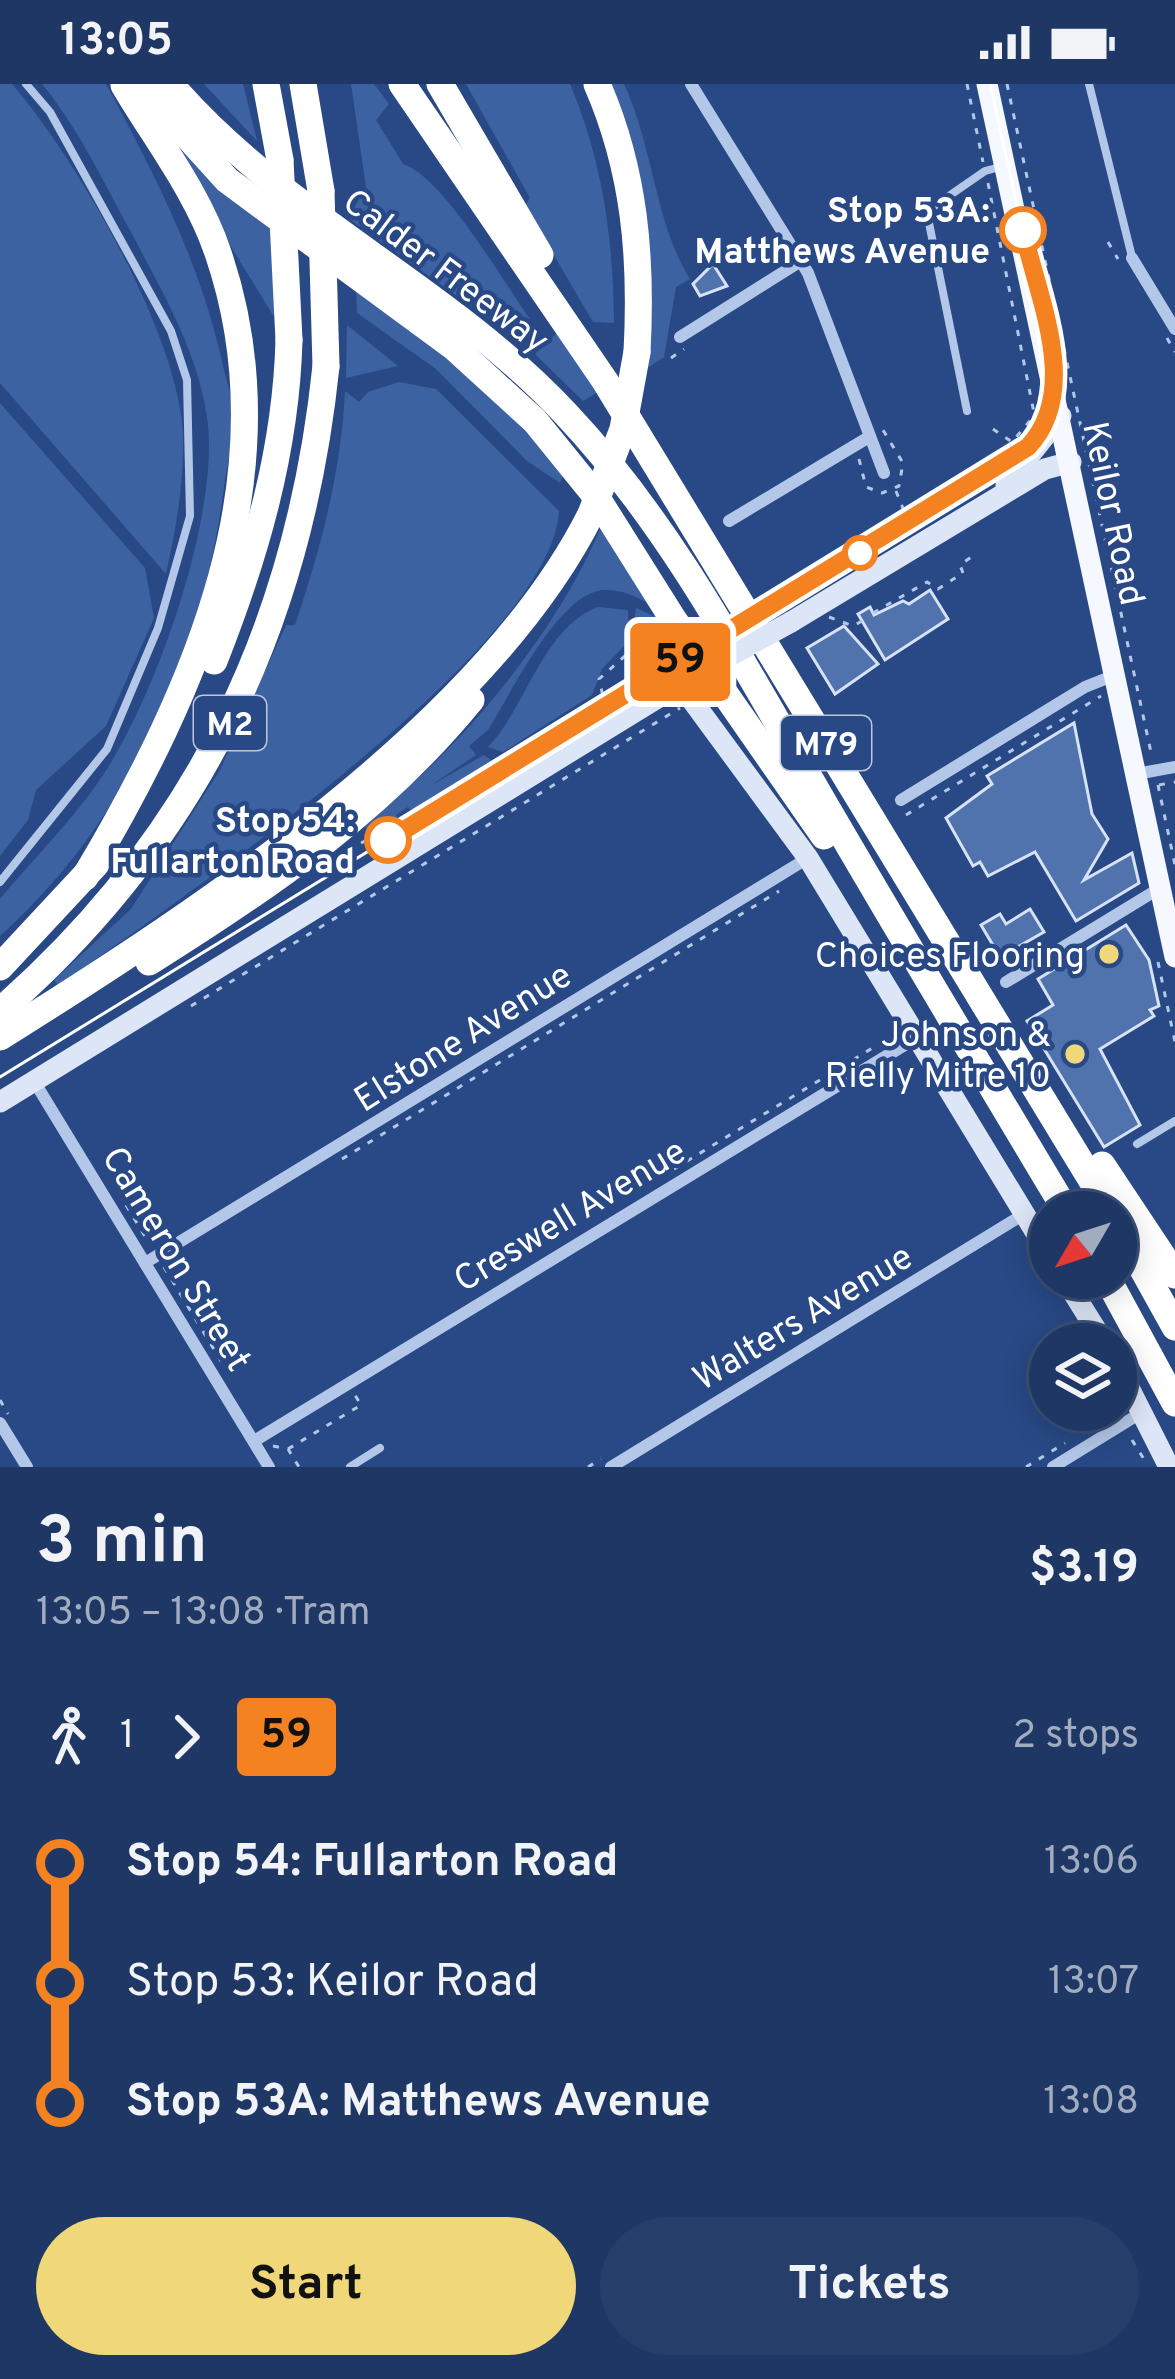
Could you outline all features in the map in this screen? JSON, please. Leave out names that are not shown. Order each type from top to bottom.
[{"type":"highway","points":[[86,877],[180,703],[204,640],[245,450],[248,410],[239,326],[217,249],[123,84]]},
{"type":"highway","points":[[140,84],[227,180],[455,347],[535,421],[595,494],[662,603],[847,868],[882,903]]},
{"type":"highway","name":"Calder Freeway","points":[[170,84],[277,186],[489,341],[602,454],[668,545],[1054,1191]]},
{"type":"highway","name":"M2","points":[[0,967],[86,877],[164,766],[218,651],[251,557],[287,419],[289,340],[280,160],[266,84]]},
{"type":"highway","name":"M2","points":[[0,1011],[125,882],[194,786],[232,718],[265,638],[319,432],[326,366],[321,191],[303,84]]},
{"type":"highway","name":"Calder Freeway","points":[[402,84],[605,381],[1098,1191]]},
{"type":"highway","points":[[440,84],[555,282],[605,381]]},
{"type":"highway","points":[[0,1053],[237,908],[340,832],[454,720],[549,587],[591,514],[622,429],[638,352],[637,229],[623,157],[597,84]]},
{"type":"highway","points":[[0,1036],[123,959],[244,872],[376,766],[512,636]]},
{"type":"highway","points":[[1018,1057],[1103,1165],[1175,1274]]},
{"type":"highway","points":[[1137,1259],[1175,1328]]},
{"type":"highway","points":[[1118,1299],[1175,1403]]},
{"type":"main road","name":"Keilor Road","points":[[987,84],[995,168],[1061,416],[1115,675],[1150,776],[1160,888],[1175,957]]},
{"type":"main road","points":[[985,506],[1044,444],[1061,416]]},
{"type":"main road","points":[[0,1102],[615,726],[691,695],[740,651],[1049,467],[1071,462]]},
{"type":"main road","points":[[691,695],[808,858],[1029,1222]]},
{"type":"main road","points":[[1137,1399],[1169,1467]]},
{"type":"street","points":[[691,84],[800,261],[884,473]]},
{"type":"street","points":[[1132,258],[1175,329]]},
{"type":"street","points":[[680,337],[800,261]]},
{"type":"street","points":[[728,521],[869,437]]},
{"type":"street","points":[[904,807],[1085,687],[1115,675]]},
{"type":"street","points":[[1150,776],[1175,767]]},
{"type":"street","name":"Elstone Avenue","points":[[151,1260],[808,858]]},
{"type":"street","points":[[1006,982],[1160,888]]},
{"type":"street","name":"Creswell Avenue","points":[[259,1438],[916,1037]]},
{"type":"street","name":"Cameron Street","points":[[34,1081],[151,1260],[259,1438],[269,1467]]},
{"type":"street","name":"Walters Avenue","points":[[610,1467],[1024,1214]]},
{"type":"street","points":[[1053,1467],[1144,1411]]},
{"type":"street","points":[[0,1423],[27,1467]]},
{"type":"lane","points":[[0,882],[107,748],[158,628],[190,516],[187,380],[171,331],[50,112],[26,84]]},
{"type":"lane","points":[[1089,84],[1132,258]]},
{"type":"lane","points":[[967,411],[928,218],[930,209],[995,168]]},
{"type":"lane","points":[[1137,1144],[1175,1121]]},
{"type":"lane","points":[[350,1467],[380,1448]]},
{"type":"path","points":[[967,84],[995,168],[1034,414],[1012,442],[993,430]]},
{"type":"path","points":[[1007,84],[1150,776],[1175,865]]},
{"type":"path","points":[[895,489],[904,511]]},
{"type":"path","points":[[873,613],[927,582],[938,589],[963,573],[961,563],[977,554]]},
{"type":"path","points":[[818,623],[830,617],[853,626],[862,621]]},
{"type":"path","points":[[615,726],[599,692],[599,679],[627,654]]},
{"type":"path","points":[[191,1006],[679,708],[691,695]]},
{"type":"path","points":[[904,807],[1102,696]]},
{"type":"path","points":[[1150,776],[1175,782]]},
{"type":"path","points":[[324,1170],[785,888]]},
{"type":"path","points":[[123,1201],[151,1260],[223,1365]]},
{"type":"path","points":[[288,1449],[361,1405],[355,1395]]},
{"type":"path","points":[[259,1438],[288,1449],[299,1467]]},
{"type":"path","points":[[1026,1467],[1071,1440]]},
{"type":"path","points":[[1132,1440],[1149,1467]]},
{"type":"shaded area","points":[[0,84],[12,84],[38,116],[94,202],[145,301],[164,350],[178,396],[183,437],[179,506],[166,574],[0,383]]},
{"type":"shaded area","points":[[42,84],[106,84],[188,253],[212,324],[234,424],[214,550],[198,612],[152,732],[86,841],[0,936],[0,899],[94,789],[145,696],[195,550],[209,456],[202,392],[177,322],[90,156]]},
{"type":"shaded area","points":[[204,84],[243,84],[257,141]]},
{"type":"shaded area","points":[[351,84],[374,84],[389,104],[376,120],[403,164],[419,173],[454,209],[530,319],[513,336],[348,218],[366,187]]},
{"type":"shaded area","points":[[466,84],[570,84],[591,143],[604,201],[614,323],[593,322],[525,206],[530,198]]},
{"type":"shaded area","points":[[607,84],[624,84],[669,234],[690,279],[676,287],[664,357],[646,369]]},
{"type":"shaded area","points":[[184,150],[226,194],[274,232],[274,317],[177,158]]},
{"type":"shaded area","points":[[356,285],[400,312],[566,466],[560,483],[527,461],[436,369],[357,313]]},
{"type":"shaded area","points":[[347,325],[398,366],[346,378]]},
{"type":"shaded area","points":[[557,333],[598,392],[583,401],[535,354]]},
{"type":"shaded area","points":[[399,382],[436,389],[559,511],[540,567],[494,632],[348,770],[58,986],[54,980],[131,909],[220,770],[286,625],[295,625],[328,510],[345,391],[359,402],[368,392]]},
{"type":"shaded area","points":[[0,403],[145,568],[154,618],[106,726],[36,790],[28,820],[0,856]]},
{"type":"shaded area","points":[[600,529],[664,613],[621,592],[587,595],[554,626],[488,730],[469,746],[476,755],[430,786],[484,755],[498,765],[416,818],[408,807],[396,815],[399,821],[371,837],[363,823],[467,729],[530,651],[558,610]]},
{"type":"shaded area","points":[[598,607],[628,610],[629,641],[602,669],[592,695],[503,752],[488,747],[563,632]]},
{"type":"shaded area","points":[[636,608],[656,617],[683,646],[645,672],[631,650]]},
{"type":"building","points":[[713,264],[727,286],[700,296],[693,284]]},
{"type":"building","points":[[930,590],[948,619],[885,660],[858,614],[870,607],[874,615],[903,601],[909,604]]},
{"type":"building","points":[[844,626],[878,664],[835,694],[807,648]]},
{"type":"building","points":[[1074,723],[1092,814],[1108,839],[1084,880],[1132,853],[1139,883],[1076,921],[1035,852],[988,876],[980,862],[973,866],[946,818],[992,784],[987,776]]},
{"type":"building","points":[[1030,909],[1044,932],[1000,957],[981,925],[1000,914],[1006,924]]},
{"type":"building","name":"Johnson & Rielly Mitre 10","points":[[1126,925],[1149,960],[1159,1006],[1150,1010],[1154,1016],[1100,1049],[1140,1125],[1104,1147],[1027,1021],[1053,1005],[1038,979]]},
{"type":"tram line","points":[[0,1077],[1028,447],[1049,413],[1053,368],[990,84]]},
{"type":"tram line","name":"59","points":[[388,840],[1028,447],[1049,413],[1054,385],[1023,230]]},
{"type":"place","name":"Stop 53A: Matthews Avenue","points":[[1023,230]]},
{"type":"place","name":"Stop 54: Fullarton Road","points":[[388,840]]},
{"type":"place","name":"Choices Flooring","points":[[1109,954]]},
{"type":"place","name":"Johnson & Rielly Mitre 10","points":[[1075,1054]]}]
